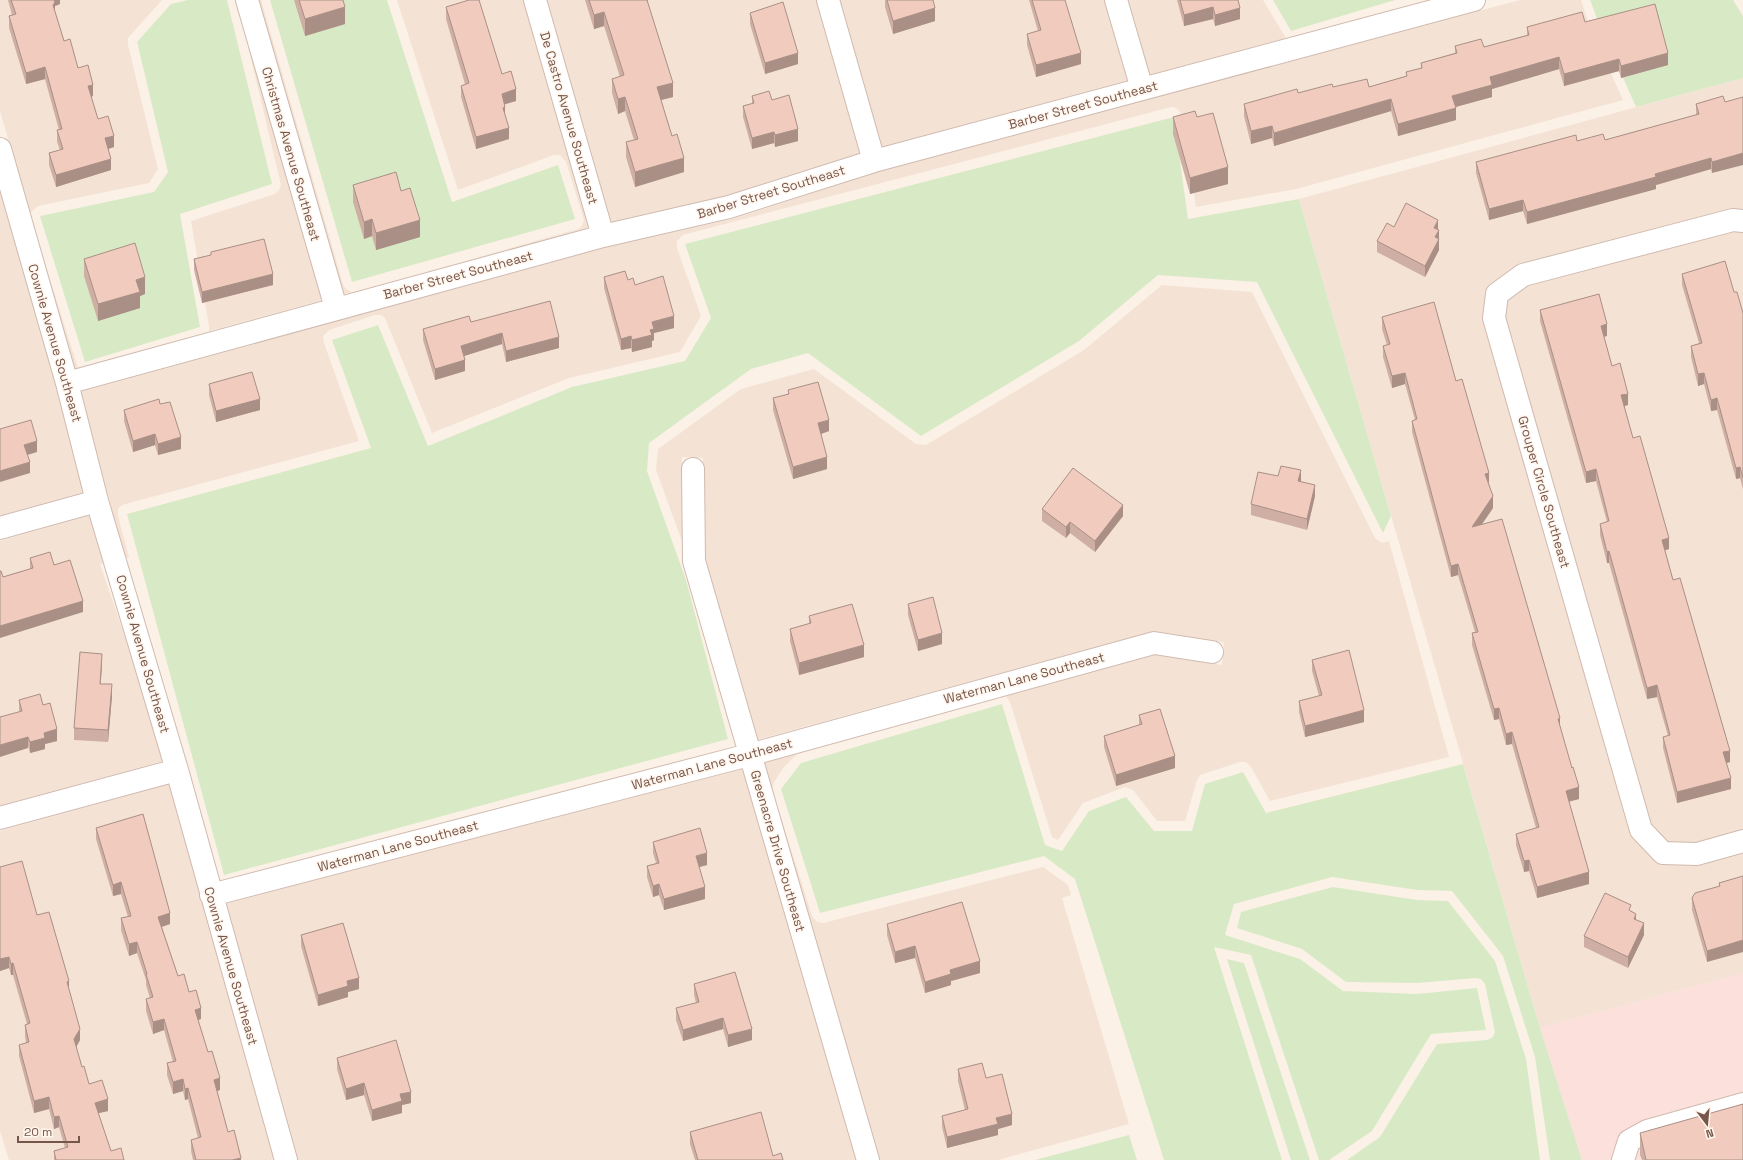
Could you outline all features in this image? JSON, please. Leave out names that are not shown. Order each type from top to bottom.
[{"type":"street","name":"Christmas Avenue Southeast","points":[[247,0],[336,308]]},
{"type":"street","name":"De Castro Avenue Southeast","points":[[535,0],[603,236]]},
{"type":"street","points":[[828,0],[874,161]]},
{"type":"street","points":[[1116,0],[1142,89]]},
{"type":"street","name":"Barber Street Southeast","points":[[67,383],[603,236],[729,207],[874,161],[1474,0]]},
{"type":"street","name":"Cownie Avenue Southeast","points":[[0,149],[67,383],[98,501],[177,770],[286,1160]]},
{"type":"street","name":"Grouper Circle Southeast","points":[[1743,221],[1733,220],[1523,275],[1497,294],[1494,318],[1640,830],[1664,853],[1697,854],[1743,841]]},
{"type":"street","name":"Greenacre Drive Southeast","points":[[693,469],[694,561],[749,755],[823,1002],[868,1160]]},
{"type":"street","points":[[0,528],[98,501]]},
{"type":"street","name":"Waterman Lane Southeast","points":[[211,895],[749,755],[1154,642],[1212,652]]},
{"type":"street","points":[[0,818],[177,770]]},
{"type":"street","points":[[1623,1160],[1629,1141],[1647,1131],[1743,1104]]},
{"type":"shaded area","points":[[0,0],[162,0],[128,38],[128,45],[158,169],[149,183],[38,206],[31,212],[31,219],[78,368],[74,369],[0,111]]},
{"type":"shaded area","points":[[258,0],[261,0],[343,284],[346,289],[351,292],[343,294]]},
{"type":"shaded area","points":[[397,0],[524,0],[589,227],[440,268],[578,229],[582,226],[584,220],[566,162],[560,155],[554,155],[458,190]]},
{"type":"shaded area","points":[[546,0],[817,0],[861,153],[726,196],[610,222]]},
{"type":"shaded area","points":[[839,0],[1105,0],[1129,80],[881,147]]},
{"type":"shaded area","points":[[1127,0],[1263,0],[1286,38],[1149,75]]},
{"type":"shaded area","points":[[1520,0],[1581,0],[1589,24],[1623,100],[1296,189],[1196,207],[1182,116],[1177,108],[1171,107],[683,235],[677,241],[677,248],[701,316],[680,352],[569,378],[432,433],[385,318],[381,315],[375,315],[329,330],[323,336],[324,343],[359,441],[122,505],[118,509],[118,516],[129,557],[125,558],[80,392],[606,247],[733,219],[877,172]]},
{"type":"shaded area","points":[[239,8],[323,300],[209,331],[191,221],[275,194],[281,185]]},
{"type":"shaded area","points":[[1743,78],[1743,973],[1540,1028],[1299,199]]},
{"type":"shaded area","points":[[0,187],[57,386],[84,492],[0,516]]},
{"type":"shaded area","points":[[1162,285],[1252,292],[1375,538],[1382,543],[1389,541],[1449,757],[1270,801],[1251,767],[1246,762],[1240,762],[1200,775],[1197,780],[1185,821],[1157,821],[1133,790],[1125,787],[1083,803],[1058,840],[1052,837],[1010,702],[1006,696],[1155,655],[1222,665],[1224,642],[1154,631],[756,740],[704,560],[703,458],[682,457],[683,544],[656,470],[658,449],[741,389],[814,369],[916,444],[926,445],[1084,350]]},
{"type":"shaded area","points":[[91,515],[105,563],[100,564],[142,687],[163,761],[0,806],[0,541]]},
{"type":"shaded area","points":[[803,752],[797,754],[784,767],[774,782],[772,789],[812,916],[817,922],[823,923],[1043,867],[1068,885],[1071,895],[1062,898],[1129,1124],[998,1160],[878,1160],[833,999],[763,763]]},
{"type":"shaded area","points":[[742,769],[813,1005],[857,1160],[297,1160],[224,904]]},
{"type":"shaded area","points":[[170,784],[275,1160],[9,1160],[0,1131],[0,831]]},
{"type":"shaded area","points":[[1743,973],[1743,1160],[1582,1160],[1540,1028]]},
{"type":"green space","points":[[188,0],[227,0],[272,184],[180,214],[200,327],[85,362],[40,216],[154,192],[168,172],[137,42],[171,4]]},
{"type":"green space","points":[[270,0],[387,0],[452,202],[558,165],[575,219],[352,282]]},
{"type":"green space","points":[[1273,0],[1395,0],[1291,31]]},
{"type":"green space","points":[[1590,0],[1733,0],[1743,16],[1743,78],[1636,107]]},
{"type":"green space","points":[[1174,117],[1188,219],[1299,199],[1391,516],[1383,533],[1257,282],[1158,275],[1079,341],[921,436],[808,353],[751,369],[649,443],[647,471],[686,580],[728,739],[224,875],[127,514],[371,448],[332,340],[378,325],[428,446],[572,387],[685,361],[711,318],[685,244]]},
{"type":"green space","points":[[1002,704],[1045,845],[1062,851],[1089,811],[1126,797],[1154,831],[1192,831],[1205,784],[1243,772],[1266,813],[1463,764],[1540,1028],[1582,1160],[1550,1160],[1535,1057],[1503,956],[1452,891],[1417,890],[1332,877],[1234,904],[1225,935],[1300,959],[1343,991],[1417,994],[1477,988],[1486,1030],[1431,1034],[1372,1131],[1329,1160],[1319,1160],[1251,955],[1214,947],[1282,1160],[1164,1160],[1075,879],[1044,856],[820,913],[781,789],[801,763]]},
{"type":"green space","points":[[1333,887],[1417,900],[1448,901],[1495,961],[1526,1059],[1540,1160],[1347,1160],[1380,1137],[1437,1044],[1487,1040],[1493,1037],[1495,1032],[1485,984],[1481,979],[1476,978],[1417,983],[1346,982],[1302,949],[1237,928],[1241,912]]},
{"type":"green space","points":[[1227,959],[1244,963],[1310,1160],[1291,1160]]},
{"type":"green space","points":[[1129,1135],[1137,1160],[1035,1160]]},
{"type":"building","points":[[11,0],[54,0],[55,2],[53,5],[64,41],[70,39],[78,68],[88,65],[93,85],[88,86],[98,119],[108,116],[114,136],[105,138],[111,159],[56,175],[49,153],[63,149],[57,130],[62,129],[45,67],[26,73],[9,16],[16,14]]},
{"type":"building","points":[[299,0],[343,0],[345,7],[305,19]]},
{"type":"building","points":[[469,0],[479,0],[502,74],[511,71],[516,89],[502,94],[505,107],[503,108],[509,128],[476,137],[461,86],[469,83],[446,7]]},
{"type":"building","points":[[589,0],[647,0],[673,83],[657,87],[672,136],[677,134],[684,158],[635,172],[626,142],[638,139],[625,97],[618,99],[612,79],[624,75],[604,12],[594,15]]},
{"type":"building","points":[[887,0],[933,0],[935,8],[893,21]]},
{"type":"building","points":[[1032,0],[1065,0],[1081,53],[1036,65],[1027,34],[1041,30]]},
{"type":"building","points":[[1180,0],[1238,0],[1240,8],[1215,15],[1213,7],[1184,15]]},
{"type":"building","points":[[783,2],[798,53],[765,63],[750,13]]},
{"type":"building","points":[[1655,4],[1668,53],[1621,66],[1619,59],[1564,74],[1559,57],[1490,77],[1492,85],[1452,96],[1456,108],[1398,124],[1391,99],[1274,133],[1272,126],[1251,131],[1244,104],[1297,89],[1298,93],[1332,84],[1333,87],[1367,79],[1369,87],[1407,76],[1406,72],[1422,68],[1421,63],[1457,53],[1455,46],[1481,39],[1484,47],[1529,35],[1527,27],[1582,12],[1585,22]]},
{"type":"building","points":[[769,91],[772,100],[789,95],[798,129],[775,135],[774,132],[752,138],[743,106],[754,103],[752,96]]},
{"type":"building","points":[[1723,96],[1725,102],[1743,97],[1743,153],[1712,162],[1711,158],[1655,174],[1656,177],[1527,212],[1523,200],[1489,209],[1476,162],[1576,135],[1577,141],[1603,134],[1605,140],[1699,114],[1696,104]]},
{"type":"building","points":[[1195,111],[1197,117],[1213,113],[1228,167],[1190,178],[1173,117]]},
{"type":"building","points":[[396,172],[401,191],[410,188],[420,220],[376,233],[372,219],[364,222],[353,185]]},
{"type":"building","points":[[1406,203],[1438,220],[1434,228],[1439,230],[1435,237],[1439,239],[1425,266],[1377,241],[1387,223],[1394,227]]},
{"type":"building","points":[[264,239],[273,274],[202,292],[194,259],[211,255],[211,252]]},
{"type":"building","points":[[135,243],[145,277],[136,280],[140,292],[98,304],[84,259]]},
{"type":"building","points":[[1725,261],[1734,292],[1737,292],[1743,313],[1743,478],[1740,467],[1736,468],[1717,398],[1711,400],[1704,373],[1698,374],[1691,346],[1702,343],[1682,274]]},
{"type":"building","points":[[625,271],[628,280],[633,278],[635,285],[663,276],[674,316],[652,322],[654,329],[650,330],[652,335],[632,340],[631,336],[621,339],[604,277]]},
{"type":"building","points":[[1599,294],[1607,324],[1601,326],[1612,366],[1620,363],[1628,394],[1621,395],[1633,438],[1640,436],[1669,538],[1662,540],[1673,580],[1680,578],[1730,751],[1723,752],[1731,778],[1677,792],[1663,737],[1670,735],[1657,685],[1647,688],[1609,551],[1607,552],[1600,524],[1609,521],[1596,469],[1586,472],[1540,310]]},
{"type":"building","points":[[550,301],[559,337],[506,351],[502,333],[461,346],[465,360],[435,369],[423,329],[469,316],[471,322]]},
{"type":"building","points":[[1434,302],[1456,381],[1462,379],[1489,473],[1485,474],[1493,496],[1472,527],[1502,519],[1560,718],[1558,719],[1572,768],[1573,767],[1579,787],[1566,791],[1589,872],[1537,887],[1529,860],[1524,861],[1516,834],[1539,827],[1512,732],[1506,734],[1499,708],[1494,709],[1472,633],[1478,632],[1458,564],[1451,566],[1412,421],[1417,419],[1405,373],[1392,376],[1383,346],[1390,344],[1382,317]]},
{"type":"building","points":[[252,372],[260,399],[216,411],[209,384]]},
{"type":"building","points":[[818,382],[829,420],[818,423],[827,457],[793,467],[773,398],[789,394],[788,390]]},
{"type":"building","points":[[159,399],[160,404],[170,402],[181,437],[158,444],[155,434],[133,441],[124,410]]},
{"type":"building","points":[[31,420],[37,441],[24,445],[30,462],[0,471],[0,429]]},
{"type":"building","points":[[1281,466],[1301,470],[1298,481],[1315,485],[1307,519],[1251,504],[1258,472],[1278,476]]},
{"type":"building","points":[[1073,468],[1123,505],[1095,541],[1070,522],[1066,527],[1042,509]]},
{"type":"building","points":[[50,552],[54,565],[70,560],[83,601],[0,626],[0,571],[3,577],[33,568],[30,558]]},
{"type":"building","points":[[933,597],[942,633],[918,640],[908,604]]},
{"type":"building","points":[[852,604],[864,645],[799,663],[790,629],[811,623],[809,616]]},
{"type":"building","points":[[1349,650],[1364,710],[1305,726],[1299,701],[1322,695],[1312,660]]},
{"type":"building","points":[[80,652],[102,654],[100,684],[112,684],[108,730],[74,728]]},
{"type":"building","points":[[40,694],[43,705],[50,703],[57,729],[44,733],[45,738],[30,742],[28,737],[0,745],[0,717],[22,711],[19,700]]},
{"type":"building","points":[[1160,709],[1175,756],[1116,775],[1104,736],[1142,724],[1139,715]]},
{"type":"building","points":[[143,814],[170,913],[158,917],[178,976],[184,974],[189,992],[196,990],[201,1008],[195,1010],[208,1052],[212,1051],[220,1078],[214,1080],[228,1132],[234,1130],[241,1158],[232,1160],[196,1160],[191,1140],[201,1137],[188,1088],[185,1089],[183,1079],[173,1082],[167,1063],[176,1061],[164,1019],[153,1022],[146,999],[153,997],[147,974],[137,942],[129,944],[121,918],[131,916],[121,882],[113,885],[96,828]]},
{"type":"building","points":[[700,828],[707,853],[696,856],[705,887],[664,899],[659,884],[653,886],[647,866],[659,863],[653,842]]},
{"type":"building","points":[[22,861],[37,915],[49,912],[69,981],[67,982],[80,1029],[74,1039],[82,1067],[84,1066],[89,1084],[102,1080],[108,1099],[95,1103],[111,1151],[121,1148],[124,1160],[56,1160],[54,1151],[68,1147],[59,1116],[54,1117],[49,1097],[34,1101],[19,1045],[29,1042],[25,1025],[30,1023],[13,963],[11,964],[9,957],[0,959],[0,867]]},
{"type":"building","points":[[1743,876],[1743,940],[1707,951],[1692,898],[1695,893],[1720,886],[1719,883]]},
{"type":"building","points":[[1605,893],[1631,905],[1629,910],[1636,914],[1634,919],[1644,923],[1628,957],[1584,936]]},
{"type":"building","points":[[962,902],[980,961],[950,970],[951,974],[925,982],[915,946],[895,952],[887,924]]},
{"type":"building","points":[[343,923],[359,978],[347,981],[348,986],[318,995],[301,935]]},
{"type":"building","points":[[735,972],[752,1029],[728,1035],[723,1018],[683,1030],[676,1008],[699,1002],[694,984]]},
{"type":"building","points":[[396,1040],[411,1092],[400,1094],[402,1101],[372,1110],[364,1083],[346,1089],[337,1058]]},
{"type":"building","points":[[982,1063],[986,1078],[1002,1074],[1012,1114],[996,1118],[998,1124],[947,1137],[942,1116],[968,1109],[958,1069]]},
{"type":"building","points":[[1743,1104],[1743,1160],[1646,1160],[1640,1133]]},
{"type":"building","points":[[761,1112],[773,1156],[781,1153],[783,1160],[698,1160],[690,1132]]}]
